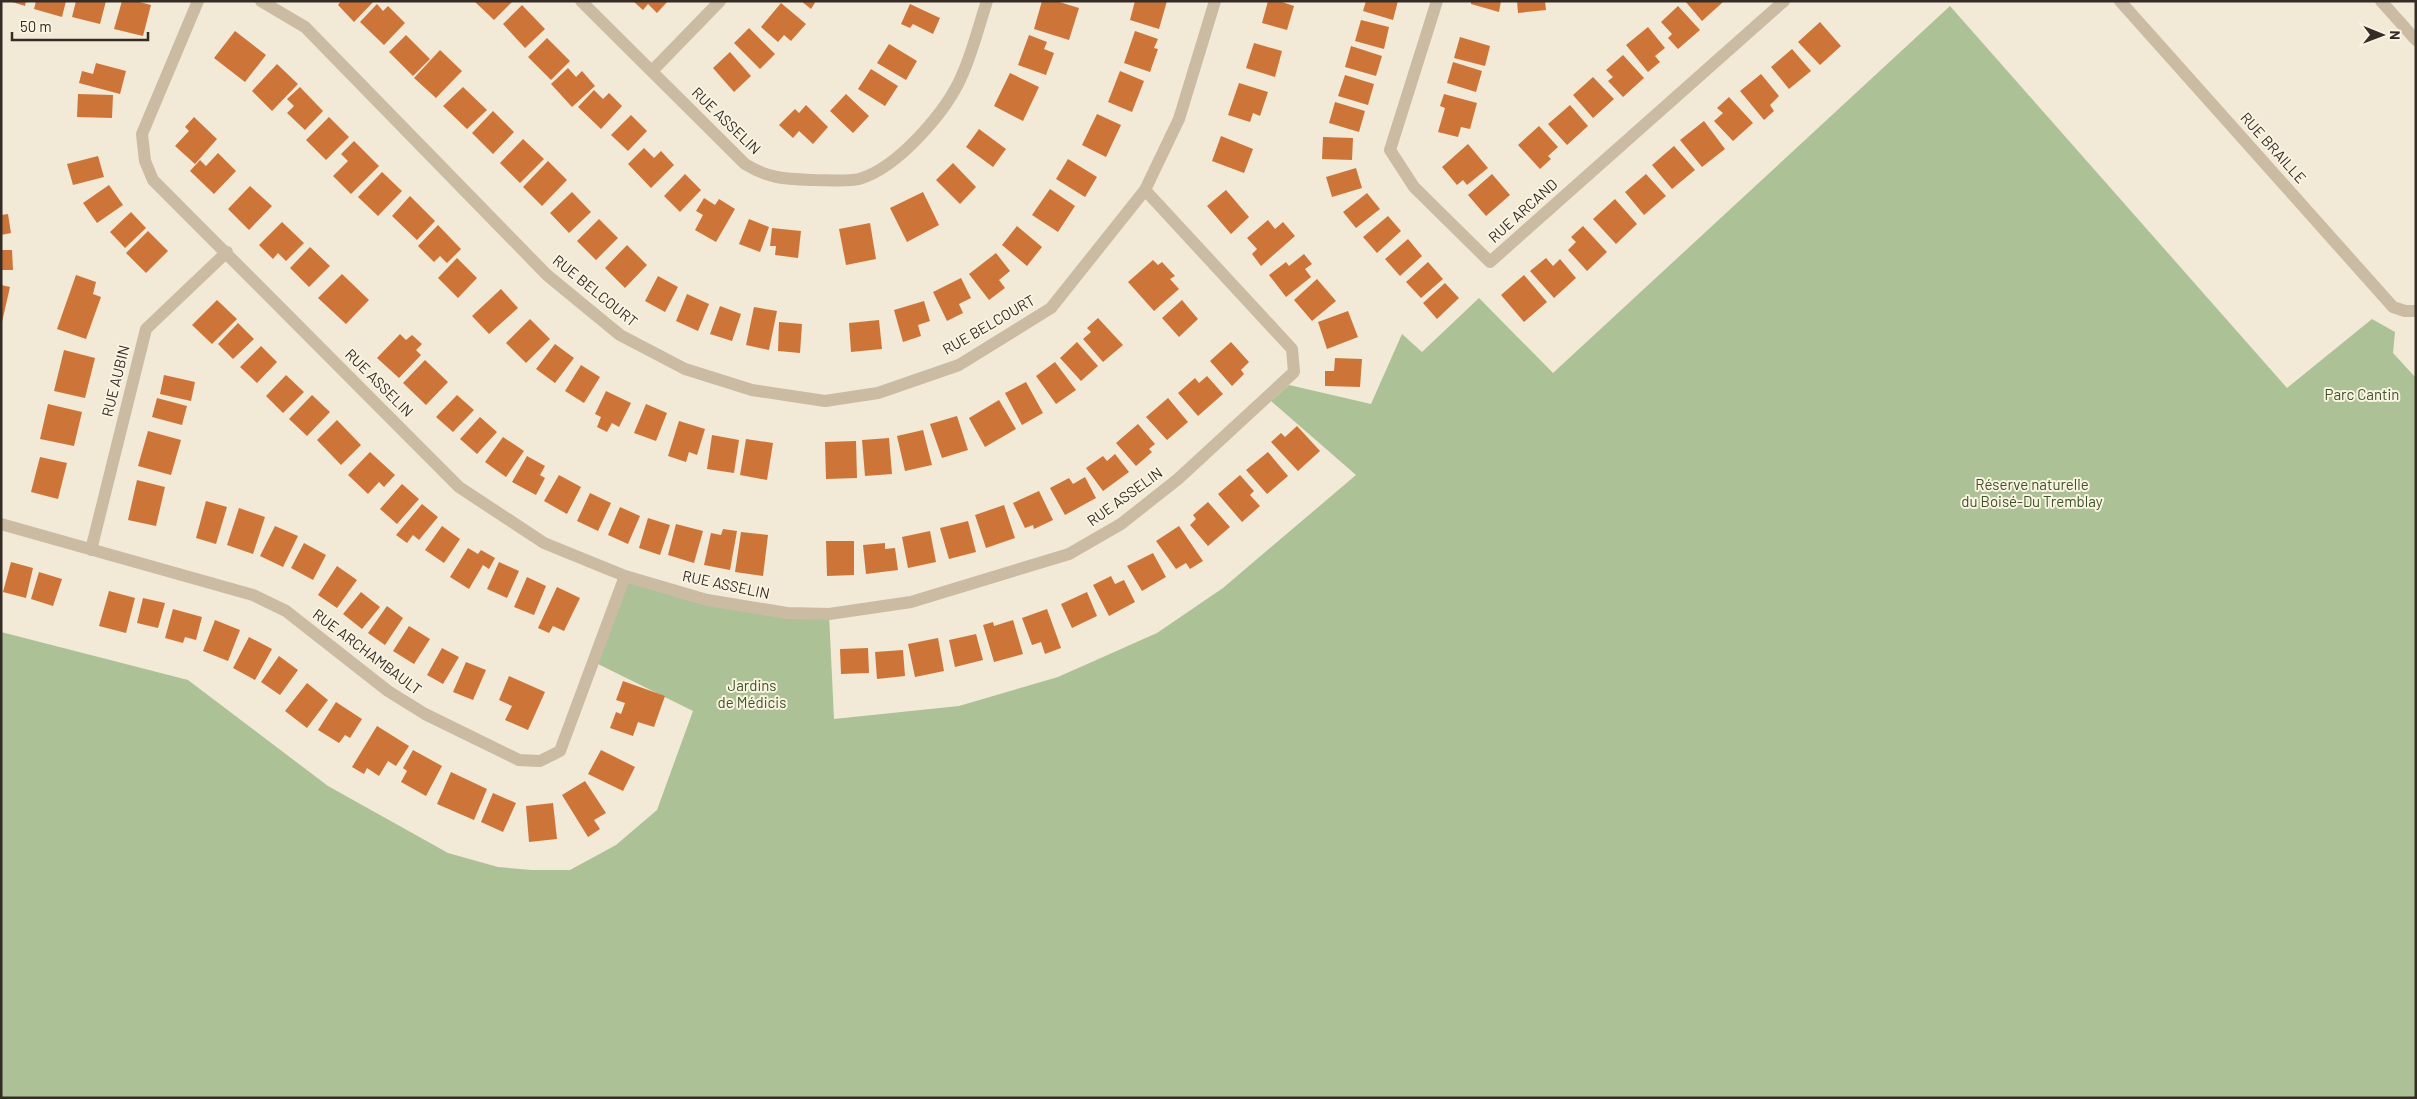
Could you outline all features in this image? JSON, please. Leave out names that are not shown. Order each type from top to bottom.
[{"type":"street","name":"RUE ASSELIN","points":[[198,1],[142,134],[145,161],[153,180],[227,252],[459,487],[544,543],[625,576],[707,600],[787,613],[829,614],[920,600],[1069,554],[1121,524],[1178,479],[1294,372],[1292,349],[1145,190]]},
{"type":"street","name":"RUE BELCOURT","points":[[261,1],[305,27],[548,275],[620,335],[685,369],[752,390],[825,401],[878,393],[959,365],[1051,308],[1145,190],[1179,119],[1214,1]]},
{"type":"street","name":"RUE ASSELIN","points":[[581,1],[745,164],[761,174],[789,179],[859,179],[889,165],[936,118],[963,75],[987,1]]},
{"type":"street","points":[[652,71],[720,1]]},
{"type":"street","name":"RUE ARCAND","points":[[1437,1],[1390,150],[1414,188],[1490,262],[1784,1]]},
{"type":"street","name":"RUE BRAILLE","points":[[2120,1],[2393,307],[2410,311]]},
{"type":"street","points":[[2381,1],[2416,40]]},
{"type":"street","name":"RUE AUBIN","points":[[91,550],[146,329],[227,252]]},
{"type":"street","name":"RUE ARCHAMBAULT","points":[[1,524],[253,595],[286,611],[388,691],[425,714],[519,760],[540,761],[560,751],[625,576]]},
{"type":"green space","name":"Réserve naturelle du Boisé-Du Tremblay","points":[[1950,6],[2287,388],[2372,319],[2395,332],[2393,353],[2416,378],[2416,1098],[1,1098],[1,632],[188,680],[328,786],[448,853],[498,867],[532,870],[570,870],[616,845],[657,810],[693,711],[594,662],[625,576],[707,600],[829,614],[834,719],[959,706],[1058,677],[1157,633],[1223,588],[1356,475],[1271,401],[1289,385],[1371,404],[1402,334],[1422,352],[1479,298],[1553,373]]},
{"type":"building","points":[[9,1],[26,1],[25,6]]},
{"type":"building","points":[[36,1],[66,1],[62,17],[34,9]]},
{"type":"building","points":[[76,1],[106,1],[100,24],[72,17]]},
{"type":"building","points":[[122,1],[136,1],[151,5],[143,36],[114,29]]},
{"type":"building","points":[[341,1],[374,1],[354,22],[338,5]]},
{"type":"building","points":[[474,1],[513,1],[494,20]]},
{"type":"building","points":[[633,1],[668,1],[657,13],[648,4],[643,10]]},
{"type":"building","points":[[801,1],[816,1],[811,9]]},
{"type":"building","points":[[1042,1],[1056,1],[1079,8],[1069,40],[1034,29]]},
{"type":"building","points":[[1135,1],[1167,1],[1159,29],[1130,20]]},
{"type":"building","points":[[1268,1],[1279,1],[1294,6],[1287,30],[1262,23]]},
{"type":"building","points":[[1366,1],[1398,1],[1393,20],[1363,11]]},
{"type":"building","points":[[1471,1],[1501,1],[1499,12],[1471,4]]},
{"type":"building","points":[[1517,1],[1545,1],[1546,10],[1518,13]]},
{"type":"building","points":[[1685,1],[1722,1],[1723,2],[1702,21]]},
{"type":"building","points":[[781,3],[806,24],[791,41],[784,35],[778,42],[761,27]]},
{"type":"building","points":[[377,4],[383,11],[388,6],[405,23],[384,45],[360,22]]},
{"type":"building","points":[[910,4],[940,18],[933,34],[913,24],[910,28],[901,24]]},
{"type":"building","points":[[522,5],[545,29],[525,48],[503,24]]},
{"type":"building","points":[[1678,6],[1700,30],[1678,49],[1668,38],[1672,34],[1661,22]]},
{"type":"building","points":[[1361,20],[1389,27],[1384,49],[1355,41]]},
{"type":"building","points":[[1820,22],[1841,46],[1820,65],[1798,42]]},
{"type":"building","points":[[1648,27],[1665,48],[1655,56],[1660,62],[1648,72],[1626,45]]},
{"type":"building","points":[[749,28],[775,54],[760,69],[734,43]]},
{"type":"building","points":[[235,31],[266,55],[245,82],[214,58]]},
{"type":"building","points":[[1135,31],[1158,39],[1154,48],[1158,49],[1150,72],[1124,63]]},
{"type":"building","points":[[406,35],[430,59],[413,76],[389,52]]},
{"type":"building","points":[[1029,35],[1047,42],[1044,49],[1054,53],[1046,75],[1018,65]]},
{"type":"building","points":[[1460,37],[1490,46],[1485,66],[1454,58]]},
{"type":"building","points":[[547,38],[570,61],[551,80],[528,57]]},
{"type":"building","points":[[1254,43],[1282,51],[1275,77],[1246,68]]},
{"type":"building","points":[[889,44],[917,61],[906,80],[877,63]]},
{"type":"building","points":[[1351,46],[1382,56],[1376,76],[1345,67]]},
{"type":"building","points":[[1792,49],[1811,71],[1789,89],[1771,67]]},
{"type":"building","points":[[440,50],[462,71],[436,98],[414,78]]},
{"type":"building","points":[[730,52],[751,76],[734,92],[713,68]]},
{"type":"building","points":[[1623,55],[1644,78],[1623,97],[1608,81],[1613,77],[1606,70]]},
{"type":"building","points":[[1453,62],[1482,71],[1476,92],[1447,83]]},
{"type":"building","points":[[96,63],[126,71],[120,94],[79,83],[82,71],[93,74]]},
{"type":"building","points":[[277,64],[298,84],[272,111],[252,91]]},
{"type":"building","points":[[568,68],[576,77],[582,71],[595,86],[572,107],[551,84]]},
{"type":"building","points":[[871,69],[898,86],[885,106],[858,89]]},
{"type":"building","points":[[1120,71],[1144,81],[1132,112],[1108,102]]},
{"type":"building","points":[[1010,73],[1039,87],[1023,121],[994,106]]},
{"type":"building","points":[[1761,74],[1779,96],[1770,105],[1774,111],[1764,120],[1740,91]]},
{"type":"building","points":[[1345,75],[1374,84],[1368,105],[1338,96]]},
{"type":"building","points":[[1593,77],[1614,99],[1593,118],[1573,95]]},
{"type":"building","points":[[1239,83],[1268,92],[1260,116],[1253,113],[1250,122],[1228,115]]},
{"type":"building","points":[[300,87],[323,111],[305,130],[287,113],[294,106],[287,99]]},
{"type":"building","points":[[463,87],[487,110],[467,129],[443,106]]},
{"type":"building","points":[[594,90],[603,99],[609,93],[622,106],[601,129],[578,107]]},
{"type":"building","points":[[78,94],[113,95],[112,118],[77,117]]},
{"type":"building","points":[[846,94],[869,116],[853,133],[830,111]]},
{"type":"building","points":[[1444,94],[1477,103],[1470,129],[1461,127],[1458,137],[1438,132],[1445,108],[1440,106]]},
{"type":"building","points":[[1729,97],[1753,123],[1733,141],[1714,121],[1723,113],[1717,108]]},
{"type":"building","points":[[1335,102],[1365,111],[1359,132],[1329,123]]},
{"type":"building","points":[[806,105],[828,127],[813,144],[799,131],[793,138],[779,125],[795,109],[799,113]]},
{"type":"building","points":[[1570,105],[1588,126],[1567,145],[1548,124]]},
{"type":"building","points":[[493,111],[514,132],[493,154],[472,133]]},
{"type":"building","points":[[1097,114],[1121,125],[1106,157],[1082,145]]},
{"type":"building","points":[[631,115],[647,131],[628,151],[611,135]]},
{"type":"building","points":[[194,117],[217,139],[195,164],[175,146],[189,131],[185,127]]},
{"type":"building","points":[[329,117],[349,137],[326,160],[306,140]]},
{"type":"building","points":[[1704,121],[1725,149],[1702,167],[1680,140]]},
{"type":"building","points":[[1539,126],[1558,147],[1548,156],[1551,159],[1540,169],[1518,145]]},
{"type":"building","points":[[979,129],[1006,149],[993,167],[966,147]]},
{"type":"building","points":[[1221,136],[1253,149],[1244,173],[1212,161]]},
{"type":"building","points":[[1323,137],[1353,138],[1352,160],[1322,159]]},
{"type":"building","points":[[523,139],[544,159],[520,183],[500,163]]},
{"type":"building","points":[[354,141],[379,166],[351,194],[333,176],[348,161],[341,154]]},
{"type":"building","points":[[1468,144],[1488,168],[1467,185],[1463,180],[1457,185],[1442,167]]},
{"type":"building","points":[[1674,146],[1695,170],[1672,189],[1652,165]]},
{"type":"building","points":[[644,148],[654,158],[661,151],[674,165],[651,188],[628,164]]},
{"type":"building","points":[[218,153],[236,171],[214,194],[190,171],[200,160],[206,166]]},
{"type":"building","points":[[98,156],[104,177],[73,185],[67,164]]},
{"type":"building","points":[[1068,159],[1097,177],[1085,197],[1056,179]]},
{"type":"building","points":[[548,161],[567,180],[542,206],[523,187]]},
{"type":"building","points":[[953,163],[976,187],[960,204],[936,180]]},
{"type":"building","points":[[1356,168],[1362,188],[1332,197],[1326,177]]},
{"type":"building","points":[[382,172],[402,191],[378,216],[358,197]]},
{"type":"building","points":[[685,174],[701,190],[680,212],[664,196]]},
{"type":"building","points":[[1492,174],[1510,195],[1486,216],[1468,195]]},
{"type":"building","points":[[1646,174],[1666,196],[1644,215],[1625,192]]},
{"type":"building","points":[[109,185],[123,205],[97,223],[83,203]]},
{"type":"building","points":[[250,186],[272,206],[249,230],[228,209]]},
{"type":"building","points":[[1050,189],[1075,206],[1058,232],[1032,215]]},
{"type":"building","points":[[1226,190],[1249,217],[1231,234],[1207,206]]},
{"type":"building","points":[[572,192],[591,212],[569,233],[550,213]]},
{"type":"building","points":[[923,192],[939,225],[907,242],[890,208]]},
{"type":"building","points":[[1367,193],[1380,209],[1356,228],[1343,212]]},
{"type":"building","points":[[410,196],[435,221],[417,240],[392,216]]},
{"type":"building","points":[[704,198],[715,205],[719,199],[735,209],[716,242],[695,230],[703,215],[696,211]]},
{"type":"building","points":[[1615,199],[1637,224],[1616,244],[1593,219]]},
{"type":"building","points":[[131,212],[146,228],[125,248],[110,232]]},
{"type":"building","points":[[8,214],[11,233],[1,235],[1,215]]},
{"type":"building","points":[[1388,216],[1401,231],[1377,253],[1363,237]]},
{"type":"building","points":[[599,219],[618,238],[596,260],[577,241]]},
{"type":"building","points":[[749,219],[769,227],[760,252],[739,244]]},
{"type":"building","points":[[1268,220],[1275,229],[1283,222],[1295,236],[1261,266],[1252,254],[1257,249],[1247,238]]},
{"type":"building","points":[[282,222],[304,243],[286,261],[278,253],[273,259],[259,245]]},
{"type":"building","points":[[870,223],[876,259],[846,265],[839,229]]},
{"type":"building","points":[[438,225],[461,249],[447,263],[440,256],[434,262],[418,246]]},
{"type":"building","points":[[1017,226],[1042,247],[1027,266],[1002,245]]},
{"type":"building","points":[[1583,226],[1607,252],[1587,271],[1568,250],[1576,242],[1571,237]]},
{"type":"building","points":[[772,228],[801,231],[798,258],[775,255],[776,246],[770,246]]},
{"type":"building","points":[[148,231],[168,251],[146,273],[126,253]]},
{"type":"building","points":[[1408,239],[1422,256],[1400,276],[1385,259]]},
{"type":"building","points":[[627,245],[647,265],[625,288],[605,268]]},
{"type":"building","points":[[310,247],[330,266],[309,287],[290,268]]},
{"type":"building","points":[[1,250],[12,250],[13,270],[1,270]]},
{"type":"building","points":[[996,253],[1010,271],[999,280],[1005,288],[989,300],[969,274]]},
{"type":"building","points":[[1304,254],[1312,264],[1305,269],[1311,277],[1286,297],[1269,275],[1286,262],[1289,266]]},
{"type":"building","points":[[457,258],[477,278],[458,298],[438,278]]},
{"type":"building","points":[[1546,258],[1553,266],[1560,259],[1576,278],[1554,298],[1530,271]]},
{"type":"building","points":[[1153,260],[1158,265],[1162,262],[1175,276],[1170,279],[1179,289],[1154,311],[1128,282]]},
{"type":"building","points":[[1428,262],[1443,279],[1421,298],[1406,282]]},
{"type":"building","points":[[342,274],[369,300],[346,324],[318,298]]},
{"type":"building","points":[[76,275],[96,282],[93,294],[101,297],[86,339],[57,329]]},
{"type":"building","points":[[1524,275],[1547,302],[1524,322],[1501,295]]},
{"type":"building","points":[[658,276],[678,287],[665,312],[645,301]]},
{"type":"building","points":[[961,278],[971,298],[959,304],[963,313],[947,321],[933,292]]},
{"type":"building","points":[[1317,279],[1336,301],[1312,321],[1294,300]]},
{"type":"building","points":[[1445,283],[1459,298],[1437,319],[1423,303]]},
{"type":"building","points":[[1,285],[10,287],[2,322],[1,322]]},
{"type":"building","points":[[501,289],[518,308],[489,334],[472,316]]},
{"type":"building","points":[[687,294],[709,304],[698,331],[676,321]]},
{"type":"building","points":[[217,300],[237,319],[212,344],[192,325]]},
{"type":"building","points":[[1182,300],[1198,319],[1179,337],[1162,318]]},
{"type":"building","points":[[924,301],[930,321],[918,325],[921,336],[903,342],[894,310]]},
{"type":"building","points":[[720,306],[741,314],[732,341],[710,334]]},
{"type":"building","points":[[754,307],[777,311],[769,350],[746,345]]},
{"type":"building","points":[[1348,311],[1358,337],[1327,349],[1318,322]]},
{"type":"building","points":[[1098,318],[1123,345],[1103,362],[1083,339],[1091,332],[1087,328]]},
{"type":"building","points":[[530,319],[550,339],[526,363],[506,343]]},
{"type":"building","points":[[879,320],[882,349],[851,352],[849,323]]},
{"type":"building","points":[[779,322],[802,324],[800,353],[778,351]]},
{"type":"building","points":[[238,323],[254,339],[233,359],[218,344]]},
{"type":"building","points":[[400,334],[406,340],[412,335],[422,344],[416,350],[421,355],[399,378],[377,358]]},
{"type":"building","points":[[1077,342],[1098,366],[1081,381],[1060,358]]},
{"type":"building","points":[[1231,342],[1249,362],[1241,370],[1244,374],[1232,386],[1210,361]]},
{"type":"building","points":[[555,344],[574,358],[555,383],[536,369]]},
{"type":"building","points":[[261,346],[277,362],[257,383],[240,367]]},
{"type":"building","points":[[64,350],[95,358],[85,398],[54,391]]},
{"type":"building","points":[[1335,358],[1362,359],[1360,387],[1325,386],[1325,371],[1334,371]]},
{"type":"building","points":[[425,360],[448,382],[426,405],[403,383]]},
{"type":"building","points":[[1055,362],[1076,390],[1056,404],[1036,376]]},
{"type":"building","points":[[581,365],[600,377],[584,403],[565,391]]},
{"type":"building","points":[[164,375],[195,382],[191,401],[160,394]]},
{"type":"building","points":[[286,375],[304,392],[283,413],[266,396]]},
{"type":"building","points":[[1207,376],[1223,394],[1198,416],[1178,393],[1195,378],[1199,383]]},
{"type":"building","points":[[1026,382],[1043,413],[1022,425],[1005,393]]},
{"type":"building","points":[[606,391],[631,403],[619,427],[612,423],[607,432],[597,427],[601,417],[595,414]]},
{"type":"building","points":[[312,395],[330,412],[307,436],[289,419]]},
{"type":"building","points":[[457,395],[474,410],[453,432],[436,417]]},
{"type":"building","points":[[157,398],[187,406],[182,425],[152,417]]},
{"type":"building","points":[[1168,398],[1188,422],[1167,440],[1146,417]]},
{"type":"building","points":[[999,400],[1016,429],[985,447],[969,418]]},
{"type":"building","points":[[48,404],[82,412],[74,446],[40,439]]},
{"type":"building","points":[[646,404],[667,413],[656,441],[634,433]]},
{"type":"building","points":[[957,416],[968,450],[942,458],[930,424]]},
{"type":"building","points":[[480,417],[497,432],[477,454],[460,439]]},
{"type":"building","points":[[337,420],[361,445],[341,465],[317,440]]},
{"type":"building","points":[[679,421],[705,429],[697,455],[689,452],[686,462],[668,456]]},
{"type":"building","points":[[1138,424],[1155,444],[1149,449],[1152,452],[1136,466],[1116,443]]},
{"type":"building","points":[[1297,426],[1320,451],[1298,471],[1271,442],[1281,433],[1285,437]]},
{"type":"building","points":[[923,430],[932,465],[905,471],[897,436]]},
{"type":"building","points":[[148,431],[181,440],[171,475],[138,466]]},
{"type":"building","points":[[712,435],[739,440],[734,473],[707,469]]},
{"type":"building","points":[[503,437],[524,451],[506,477],[485,462]]},
{"type":"building","points":[[889,438],[892,474],[865,476],[862,440]]},
{"type":"building","points":[[746,439],[773,443],[767,480],[740,475]]},
{"type":"building","points":[[856,441],[857,478],[826,479],[825,442]]},
{"type":"building","points":[[370,452],[395,475],[384,487],[379,482],[368,494],[348,475]]},
{"type":"building","points":[[1268,452],[1288,476],[1267,494],[1246,470]]},
{"type":"building","points":[[1115,454],[1129,472],[1103,491],[1086,468],[1103,456],[1107,461]]},
{"type":"building","points":[[527,456],[545,466],[540,475],[545,478],[536,495],[512,482]]},
{"type":"building","points":[[40,457],[67,463],[58,499],[31,492]]},
{"type":"building","points":[[559,475],[581,487],[567,514],[544,501]]},
{"type":"building","points":[[1240,475],[1254,491],[1250,495],[1260,506],[1242,522],[1218,494]]},
{"type":"building","points":[[1085,477],[1096,498],[1065,515],[1050,488],[1069,478],[1073,484]]},
{"type":"building","points":[[137,480],[165,487],[156,526],[128,520]]},
{"type":"building","points":[[402,484],[419,499],[397,524],[380,509]]},
{"type":"building","points":[[1039,491],[1053,520],[1034,529],[1033,525],[1025,528],[1013,503]]},
{"type":"building","points":[[590,493],[611,503],[598,531],[577,521]]},
{"type":"building","points":[[206,501],[227,507],[216,544],[196,538]]},
{"type":"building","points":[[1208,502],[1230,527],[1208,546],[1190,525],[1196,519],[1193,515]]},
{"type":"building","points":[[422,504],[438,517],[419,540],[413,535],[407,543],[396,535]]},
{"type":"building","points":[[1004,505],[1015,538],[986,548],[975,515]]},
{"type":"building","points":[[620,507],[640,516],[628,544],[608,535]]},
{"type":"building","points":[[239,508],[265,517],[253,554],[227,545]]},
{"type":"building","points":[[648,518],[670,525],[660,555],[639,548]]},
{"type":"building","points":[[968,521],[976,552],[949,559],[940,528]]},
{"type":"building","points":[[676,524],[703,531],[694,563],[668,555]]},
{"type":"building","points":[[275,526],[298,536],[283,567],[260,556]]},
{"type":"building","points":[[442,526],[460,539],[444,563],[425,550]]},
{"type":"building","points":[[1179,526],[1203,561],[1190,569],[1186,563],[1176,569],[1156,541]]},
{"type":"building","points":[[723,529],[737,531],[730,570],[704,565],[711,533],[721,535]]},
{"type":"building","points":[[930,531],[936,562],[908,568],[902,537]]},
{"type":"building","points":[[741,532],[768,535],[763,576],[735,572]]},
{"type":"building","points":[[826,541],[854,541],[854,575],[827,576]]},
{"type":"building","points":[[304,543],[326,555],[313,580],[291,568]]},
{"type":"building","points":[[885,543],[885,549],[895,548],[898,570],[866,574],[863,545]]},
{"type":"building","points":[[468,548],[478,554],[481,550],[495,558],[489,569],[483,565],[469,589],[450,577]]},
{"type":"building","points":[[1153,553],[1166,577],[1142,591],[1127,566]]},
{"type":"building","points":[[11,562],[33,568],[26,598],[3,592]]},
{"type":"building","points":[[499,562],[519,571],[507,598],[487,589]]},
{"type":"building","points":[[337,566],[357,580],[337,608],[318,595]]},
{"type":"building","points":[[39,572],[62,579],[53,606],[31,599]]},
{"type":"building","points":[[1111,576],[1115,584],[1124,580],[1135,602],[1109,616],[1093,585]]},
{"type":"building","points":[[527,577],[546,586],[534,615],[514,607]]},
{"type":"building","points":[[557,587],[580,598],[564,631],[553,626],[549,633],[538,628]]},
{"type":"building","points":[[109,591],[135,598],[126,633],[99,626]]},
{"type":"building","points":[[361,592],[380,607],[362,629],[343,614]]},
{"type":"building","points":[[1087,592],[1097,616],[1072,628],[1061,604]]},
{"type":"building","points":[[143,598],[165,603],[158,628],[137,623]]},
{"type":"building","points":[[387,606],[403,618],[385,645],[368,633]]},
{"type":"building","points":[[173,609],[202,617],[196,640],[185,637],[183,643],[165,638]]},
{"type":"building","points":[[1047,609],[1061,648],[1045,654],[1041,642],[1032,645],[1022,618]]},
{"type":"building","points":[[215,620],[240,630],[228,661],[203,651]]},
{"type":"building","points":[[1013,620],[1023,654],[994,662],[983,625],[993,622],[994,626]]},
{"type":"building","points":[[409,626],[430,639],[414,664],[393,651]]},
{"type":"building","points":[[976,634],[983,660],[955,667],[949,640]]},
{"type":"building","points":[[249,637],[272,649],[255,680],[233,668]]},
{"type":"building","points":[[938,638],[944,671],[915,677],[908,644]]},
{"type":"building","points":[[442,648],[459,657],[443,684],[427,675]]},
{"type":"building","points":[[868,648],[869,673],[841,674],[840,649]]},
{"type":"building","points":[[903,650],[905,676],[877,679],[875,652]]},
{"type":"building","points":[[279,656],[298,670],[280,695],[261,682]]},
{"type":"building","points":[[466,662],[486,670],[473,700],[453,692]]},
{"type":"building","points":[[509,676],[545,692],[528,730],[505,720],[512,706],[499,700]]},
{"type":"building","points":[[623,681],[665,696],[654,727],[638,722],[633,736],[610,728],[616,712],[621,714],[625,703],[616,700]]},
{"type":"building","points":[[307,683],[328,700],[307,728],[285,711]]},
{"type":"building","points":[[336,702],[362,719],[350,738],[345,735],[339,743],[318,730]]},
{"type":"building","points":[[377,726],[409,746],[396,766],[388,761],[379,776],[367,768],[364,774],[352,767]]},
{"type":"building","points":[[413,750],[442,766],[426,796],[401,782],[407,771],[403,768]]},
{"type":"building","points":[[601,750],[635,767],[623,791],[588,774]]},
{"type":"building","points":[[451,772],[487,789],[474,820],[437,804]]},
{"type":"building","points":[[585,781],[606,813],[594,820],[600,829],[588,837],[562,795]]},
{"type":"building","points":[[493,793],[516,803],[503,832],[481,822]]},
{"type":"building","points":[[553,803],[557,839],[529,842],[526,806]]},
{"type":"park label","name":"Parc Cantin","points":[[2362,395]]},
{"type":"park label","name":"Jardins de Médicis","points":[[752,694]]}]
